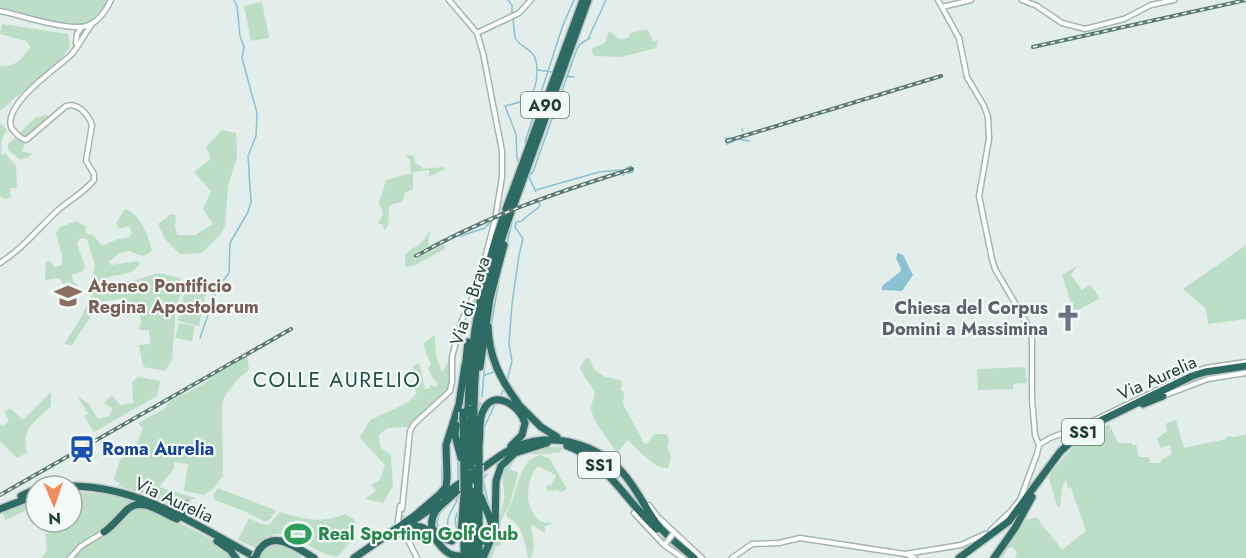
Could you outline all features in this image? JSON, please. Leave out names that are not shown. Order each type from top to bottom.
[{"type":"highway","name":"A90","points":[[469,558],[472,347],[479,299],[505,213],[583,0]]},
{"type":"highway","name":"A90","points":[[471,410],[482,312],[505,213],[588,0]]},
{"type":"highway","points":[[503,398],[517,409],[524,419],[525,428],[518,440],[469,480],[439,507],[432,519],[433,530],[443,539],[452,541],[461,533],[469,480],[471,410],[505,213]]},
{"type":"highway","points":[[490,298],[488,324],[490,353],[500,378],[518,403],[547,432],[580,445]]},
{"type":"highway","points":[[412,518],[446,487],[446,445],[459,404],[471,326],[479,299]]},
{"type":"highway","points":[[465,365],[471,410],[479,445]]},
{"type":"highway","name":"Via Aurelia","points":[[964,558],[1009,525],[1033,496],[1056,462],[1072,445],[1097,426],[1195,379],[1246,367]]},
{"type":"highway","name":"Via Aurelia","points":[[959,558],[1012,518],[1060,452],[1086,429],[1192,376],[1217,370],[1246,367]]},
{"type":"highway","points":[[1141,404],[1164,396]]},
{"type":"highway","points":[[471,410],[503,398],[518,403]]},
{"type":"highway","points":[[383,542],[408,528],[419,527],[430,534],[440,549],[456,557],[469,480],[479,445],[482,413],[493,400]]},
{"type":"highway","name":"SS1","points":[[359,558],[514,448],[536,440],[556,440],[580,445],[610,461],[631,483],[659,527],[694,558]]},
{"type":"highway","points":[[481,558],[495,530],[496,481],[501,466],[516,452],[547,443]]},
{"type":"highway","name":"SS1","points":[[354,558],[401,530],[412,518],[515,451],[547,443],[568,446],[584,453],[599,465],[650,523],[690,558]]},
{"type":"highway","name":"A90","points":[[469,480],[475,558]]},
{"type":"highway","points":[[469,480],[482,500],[492,524],[490,533],[484,541]]},
{"type":"highway","points":[[469,480],[481,558]]},
{"type":"highway","points":[[631,483],[649,505]]},
{"type":"highway","name":"Via Aurelia","points":[[84,488],[104,488],[138,496],[161,506],[250,556]]},
{"type":"highway","name":"Via Aurelia","points":[[84,489],[127,496],[153,506],[181,518],[226,547],[250,556]]},
{"type":"highway","points":[[621,492],[634,513]]},
{"type":"highway","points":[[0,507],[24,495]]},
{"type":"highway","points":[[994,558],[1015,528],[1033,496]]},
{"type":"highway","points":[[0,507],[24,497]]},
{"type":"highway","points":[[104,532],[136,504],[181,518],[218,537]]},
{"type":"highway","points":[[181,518],[182,509],[186,504]]},
{"type":"highway","points":[[172,509],[181,518]]},
{"type":"highway","points":[[250,556],[266,543],[274,540],[283,541],[314,558]]},
{"type":"highway","points":[[294,547],[300,552],[302,558]]},
{"type":"street","points":[[0,263],[18,250],[94,179],[94,173],[86,161],[92,124],[77,106],[71,104],[66,106],[27,140],[21,138],[8,122],[9,112],[20,98],[70,55],[111,0]]},
{"type":"street","name":"Via di Brava","points":[[401,530],[401,508],[411,429],[450,391],[452,357],[457,338],[465,314],[477,291],[505,213],[502,148],[483,53],[477,33],[449,0]]},
{"type":"street","points":[[477,33],[516,14],[531,0]]},
{"type":"street","points":[[732,558],[752,544],[779,543],[803,537],[916,555],[974,541],[990,531],[1013,510],[1024,490],[1036,459],[1039,445],[1035,436],[1032,404],[1032,337],[993,265],[979,201],[989,140],[988,117],[982,102],[968,80],[959,39],[938,0]]},
{"type":"street","points":[[942,7],[971,0]]},
{"type":"street","points":[[1022,0],[1037,6],[1060,22],[1082,29],[1120,20],[1148,6],[1174,0]]},
{"type":"street","points":[[0,11],[81,28],[92,24]]},
{"type":"street","points":[[67,26],[77,34],[84,34]]},
{"type":"street","points":[[81,28],[84,34]]},
{"type":"street","points":[[75,48],[77,34],[81,28]]},
{"type":"street","name":"Via Aurelia","points":[[1039,445],[1200,369],[1246,367]]},
{"type":"street","name":"Via Aurelia","points":[[1164,396],[1246,367]]},
{"type":"street","points":[[649,505],[657,516],[702,558]]},
{"type":"street","points":[[634,513],[665,544],[683,558]]},
{"type":"street","points":[[401,530],[417,558]]},
{"type":"street","points":[[70,558],[81,546],[104,532]]},
{"type":"street","points":[[665,544],[674,532]]},
{"type":"street","points":[[916,555],[920,558],[926,551]]},
{"type":"green space","points":[[0,0],[110,0],[103,12],[92,22],[84,26],[74,26],[0,9]]},
{"type":"green space","points":[[262,2],[269,38],[251,41],[244,6]]},
{"type":"green space","points":[[2,24],[68,34],[70,47],[61,59],[0,111],[0,66],[15,63],[31,47],[26,41],[0,34]]},
{"type":"green space","points":[[648,30],[653,41],[659,40],[656,48],[621,57],[594,56],[591,49],[606,42],[608,32],[623,39],[628,38],[631,33]]},
{"type":"green space","points":[[52,116],[26,139],[22,151],[32,154],[28,158],[19,159],[8,150],[8,144],[35,118]]},
{"type":"green space","points":[[0,123],[7,130],[2,139],[1,155],[6,154],[16,166],[17,188],[10,188],[11,198],[5,199],[0,196]]},
{"type":"green space","points":[[222,130],[236,133],[237,157],[228,186],[225,226],[221,234],[202,253],[180,254],[165,239],[158,224],[171,214],[176,215],[177,235],[195,235],[213,224],[203,209],[211,191],[194,172],[211,159],[206,147]]},
{"type":"green space","points":[[406,156],[414,156],[415,163],[422,169],[444,167],[445,169],[429,177],[429,170],[413,172],[413,189],[405,193],[402,202],[389,206],[388,227],[384,230],[383,225],[378,223],[383,214],[379,203],[386,180],[411,173],[410,160]]},
{"type":"green space","points":[[125,209],[140,221],[152,251],[146,255],[130,251],[120,253],[108,262],[111,265],[137,261],[140,263],[135,270],[97,283],[93,272],[95,265],[87,239],[80,238],[77,244],[85,266],[83,271],[72,275],[73,281],[81,290],[63,284],[59,278],[45,280],[46,261],[51,262],[54,268],[62,265],[56,233],[60,227],[76,221],[85,226],[86,233],[94,236],[102,246],[129,237],[132,233],[129,226],[118,229],[116,223]]},
{"type":"green space","points":[[430,231],[429,245],[414,255],[414,260],[444,244],[446,248],[414,266],[405,267],[405,254],[421,243]]},
{"type":"green space","points":[[1246,245],[1246,319],[1208,324],[1206,309],[1183,289]]},
{"type":"green space","points":[[1077,266],[1071,275],[1082,290],[1090,285],[1100,298],[1077,311],[1072,306],[1062,275]]},
{"type":"green space","points":[[159,273],[180,278],[182,282],[182,292],[176,307],[172,360],[165,371],[143,367],[139,345],[150,344],[149,330],[139,330],[141,323],[139,308],[119,299],[100,302],[72,345],[64,344],[79,321],[96,287],[103,283],[132,281]]},
{"type":"green space","points":[[185,288],[206,293],[199,326],[178,321]]},
{"type":"green space","points":[[179,323],[195,326],[192,341],[175,338]]},
{"type":"green space","points":[[435,335],[436,355],[442,373],[451,355],[448,390],[410,427],[387,428],[379,435],[380,447],[391,455],[393,486],[383,503],[365,499],[376,491],[371,485],[380,480],[385,465],[360,438],[370,420],[407,403],[417,393],[413,385],[417,379],[413,366],[419,363],[425,389],[430,388],[430,385],[435,387],[438,384],[428,368],[431,364],[424,343]]},
{"type":"green space","points":[[247,356],[249,370],[233,385],[222,404],[223,476],[213,489],[204,495],[184,491],[188,464],[174,462],[174,469],[159,487],[196,498],[173,506],[151,496],[118,486],[120,482],[114,479],[120,460],[137,443],[143,428],[138,423],[164,409],[170,401],[205,383]]},
{"type":"green space","points":[[586,358],[590,359],[594,370],[606,377],[620,380],[622,386],[620,389],[624,393],[623,404],[644,443],[647,444],[654,434],[667,434],[669,441],[667,446],[671,457],[668,468],[652,462],[628,440],[617,453],[592,413],[594,391],[580,367]]},
{"type":"green space","points":[[1025,367],[1027,383],[1013,384],[1013,389],[978,390],[977,369]]},
{"type":"green space","points":[[138,377],[160,381],[157,396],[94,432],[84,416],[88,414],[78,397],[88,403],[98,419],[109,416],[112,408],[104,403],[112,395],[120,405],[133,403],[132,382]]},
{"type":"green space","points":[[51,392],[51,406],[28,431],[27,453],[17,458],[0,441],[0,424],[3,426],[9,421],[4,411],[10,408],[23,420]]},
{"type":"green space","points":[[1176,420],[1184,448],[1226,439],[1227,436],[1235,437],[1246,434],[1246,558],[1015,558],[1017,553],[1013,547],[1008,548],[1002,558],[996,558],[1026,520],[1037,517],[1062,550],[1086,531],[1066,479],[1062,488],[1060,507],[1057,506],[1049,478],[1052,471],[1076,444],[1109,424],[1118,443],[1131,443],[1134,446],[1136,444],[1139,457],[1149,457],[1150,463],[1161,463],[1172,454],[1170,445],[1161,448],[1157,439],[1167,431],[1165,424]]},
{"type":"green space","points":[[561,447],[559,453],[524,455],[513,462],[510,470],[518,474],[509,506],[500,522],[501,545],[496,547],[491,558],[486,558],[503,506],[503,471],[506,464],[519,453],[527,450]]},
{"type":"green space","points":[[541,455],[550,459],[567,489],[562,492],[548,491],[546,486],[552,484],[556,475],[538,466],[530,479],[528,496],[532,512],[543,522],[552,523],[544,527],[546,530],[544,533],[533,525],[531,526],[534,547],[531,558],[528,558],[520,530],[506,514],[527,463]]},
{"type":"green space","points":[[218,488],[276,511],[273,515],[271,514],[272,517],[268,521],[264,521],[215,500],[213,495]]},
{"type":"green space","points":[[84,493],[110,494],[138,502],[217,542],[235,558],[41,558],[47,551],[45,534],[84,534]]},
{"type":"green space","points":[[24,502],[24,511],[5,520],[2,510]]},
{"type":"green space","name":"Real Sporting Golf Club","points":[[280,512],[320,520],[345,514],[355,520],[356,528],[347,546],[337,556],[327,555],[287,535],[277,534],[266,538],[256,548],[238,540],[249,518],[269,525]]},
{"type":"green space","points":[[282,542],[300,553],[301,558],[258,556],[265,545]]},
{"type":"water","points":[[898,253],[903,255],[913,275],[902,291],[882,290],[882,286],[900,272],[896,258]]},
{"type":"waterway","points":[[200,338],[217,289],[229,273],[230,243],[248,212],[251,202],[248,156],[256,136],[257,113],[242,58],[244,47],[234,0]]},
{"type":"waterway","points":[[508,0],[512,5],[512,13]]},
{"type":"waterway","points":[[525,142],[563,25],[574,0]]},
{"type":"waterway","points":[[588,39],[606,0]]},
{"type":"waterway","points":[[513,19],[515,38],[533,54],[537,68],[535,88],[532,94],[524,100],[505,106],[516,134],[519,162]]},
{"type":"waterway","points":[[529,176],[533,172],[577,49],[580,44],[590,38]]},
{"type":"waterway","points":[[538,70],[552,72]]},
{"type":"waterway","points":[[564,76],[574,77]]},
{"type":"waterway","points":[[726,140],[725,138],[730,138]]},
{"type":"waterway","points":[[726,141],[727,144],[738,139],[749,141]]},
{"type":"waterway","points":[[622,171],[631,166],[632,170]]},
{"type":"waterway","points":[[536,190],[599,172],[621,170]]},
{"type":"waterway","points":[[628,173],[633,172],[632,170]]},
{"type":"waterway","points":[[529,177],[536,192]]},
{"type":"waterway","points":[[507,381],[512,361],[509,344],[512,304],[523,239],[515,227],[516,222],[522,221],[540,206],[539,202]]},
{"type":"waterway","name":"Via di Brava","points":[[493,213],[494,209]]},
{"type":"waterway","points":[[503,261],[513,218]]},
{"type":"waterway","points":[[460,236],[485,228],[491,221]]},
{"type":"waterway","points":[[491,326],[501,269]]},
{"type":"waterway","points":[[482,397],[486,347]]},
{"type":"waterway","points":[[485,375],[494,372],[487,352]]},
{"type":"waterway","points":[[499,398],[503,391]]},
{"type":"waterway","points":[[484,428],[496,402]]},
{"type":"waterway","points":[[443,448],[444,480]]},
{"type":"waterway","points":[[449,485],[450,457]]},
{"type":"waterway","points":[[458,457],[458,479]]},
{"type":"waterway","points":[[442,466],[442,484]]},
{"type":"waterway","points":[[487,474],[483,479],[492,514]]},
{"type":"waterway","points":[[449,535],[448,521],[459,494]]},
{"type":"waterway","points":[[438,527],[438,516],[450,503]]},
{"type":"waterway","points":[[499,508],[499,516]]},
{"type":"waterway","points":[[457,513],[455,520],[457,531]]},
{"type":"tunnel","points":[[459,420],[483,403]]},
{"type":"tunnel","points":[[460,488],[483,473]]},
{"type":"tunnel","points":[[402,509],[402,525]]},
{"type":"railway","points":[[1033,47],[1246,0]]},
{"type":"railway","points":[[727,141],[941,76]]},
{"type":"railway","points":[[416,256],[521,206],[632,169]]},
{"type":"railway","points":[[0,495],[291,329]]},
{"type":"place","name":"Ateneo Pontificio Regina Apostolorum","points":[[68,296]]},
{"type":"place","name":"Chiesa del Corpus Domini a Massimina","points":[[1068,318]]},
{"type":"place","name":"Roma Aurelia","points":[[82,449]]},
{"type":"place","name":"Real Sporting Golf Club","points":[[298,534]]},
{"type":"district","name":"COLLE AURELIO","points":[[337,380]]}]
